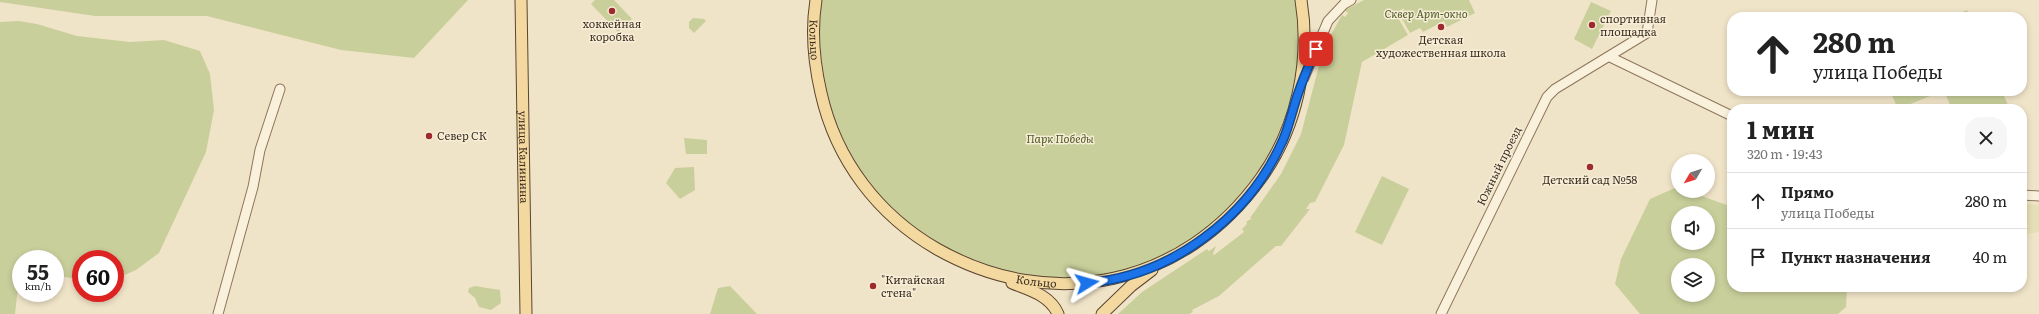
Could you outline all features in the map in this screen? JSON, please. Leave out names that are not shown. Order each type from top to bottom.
[{"type":"main road","name":"улица Калинина","points":[[522,0],[526,314]]},
{"type":"main road","name":"Кольцо","points":[[816,0],[814,53],[819,84],[830,125],[851,169],[885,210],[903,228],[919,239],[960,261],[997,275],[1053,284],[1098,282],[1127,275],[1170,259],[1208,235],[1243,203],[1264,173],[1283,140],[1299,91],[1305,39],[1301,0]]},
{"type":"main road","points":[[1102,314],[1131,286],[1170,259]]},
{"type":"main road","points":[[997,275],[1038,293],[1049,301],[1058,314]]},
{"type":"street","points":[[1299,91],[1328,21],[1344,4],[1351,0]]},
{"type":"street","name":"Южный проезд","points":[[1441,314],[1547,97],[1555,89],[1647,33],[1652,0]]},
{"type":"street","points":[[1610,56],[1727,114]]},
{"type":"street","points":[[218,314],[253,187],[260,150],[280,89]]},
{"type":"street","points":[[2027,195],[2039,196]]},
{"type":"shaded area","points":[[2027,204],[2039,205],[2039,232],[2027,234]]},
{"type":"green space","points":[[0,0],[468,0],[414,58],[341,50],[207,16],[95,16],[0,2]]},
{"type":"green space","name":"хоккейная коробка","points":[[595,0],[614,0],[632,19],[618,32],[591,4]]},
{"type":"green space","name":"Парк Победы","points":[[822,0],[1295,0],[1298,20],[1298,41],[1294,83],[1283,123],[1265,160],[1251,181],[1234,201],[1197,235],[1153,260],[1129,269],[1104,275],[1057,279],[1012,273],[969,259],[929,238],[894,209],[864,175],[842,135],[827,91],[820,46]]},
{"type":"green space","name":"Сквер Арт-окно","points":[[1364,0],[1469,0],[1475,13],[1447,27],[1444,21],[1423,32],[1420,28],[1410,33],[1400,15],[1404,8],[1398,12],[1397,16],[1408,35],[1362,62],[1344,145],[1315,202],[1310,203],[1306,209],[1310,209],[1281,246],[1276,246],[1219,296],[1192,310],[1193,312],[1189,314],[1118,314],[1142,292],[1207,249],[1209,251],[1216,246],[1214,255],[1244,232],[1242,229],[1247,224],[1246,222],[1252,218],[1250,218],[1281,174],[1301,134],[1324,47],[1342,15],[1345,17],[1348,13],[1345,10]]},
{"type":"green space","name":"спортивная площадка","points":[[1591,2],[1611,11],[1592,49],[1574,39]]},
{"type":"green space","points":[[693,18],[704,19],[706,21],[694,33],[689,28],[689,22]]},
{"type":"green space","points":[[19,21],[37,24],[77,36],[130,42],[164,40],[200,51],[210,74],[214,110],[206,152],[159,253],[136,270],[124,275],[124,250],[72,250],[72,278],[64,277],[64,250],[12,250],[12,302],[16,302],[15,314],[0,314],[0,22]]},
{"type":"green space","points":[[1892,96],[1930,96],[1910,104],[1896,104]]},
{"type":"green space","points":[[1946,96],[2004,96],[2007,104],[1950,104]]},
{"type":"green space","points":[[684,138],[707,140],[707,154],[686,154]]},
{"type":"green space","points":[[694,167],[695,190],[680,199],[666,183],[675,168]]},
{"type":"green space","points":[[1382,176],[1409,189],[1382,245],[1355,232]]},
{"type":"green space","points":[[1671,190],[1671,198],[1707,198],[1727,205],[1727,292],[1847,292],[1846,307],[1838,314],[1640,314],[1615,284],[1621,259],[1650,199]]},
{"type":"green space","points":[[475,286],[500,290],[501,303],[491,310],[479,307],[475,298],[468,292],[469,288]]},
{"type":"green space","points":[[730,286],[757,314],[710,314],[718,288]]},
{"type":"place","name":"хоккейная коробка","points":[[612,11]]},
{"type":"place","name":"спортивная площадка","points":[[1592,25]]},
{"type":"place","name":"Детская художественная школа","points":[[1441,27]]},
{"type":"place","name":"Север СК","points":[[429,136]]},
{"type":"place","name":"Детский сад №58","points":[[1590,167]]},
{"type":"place","name":"\"Китайская стена\"","points":[[873,286]]},
{"type":"route","points":[[1087,283],[1127,275],[1170,259],[1208,235],[1243,203],[1264,173],[1283,140],[1299,91],[1316,49]]}]
